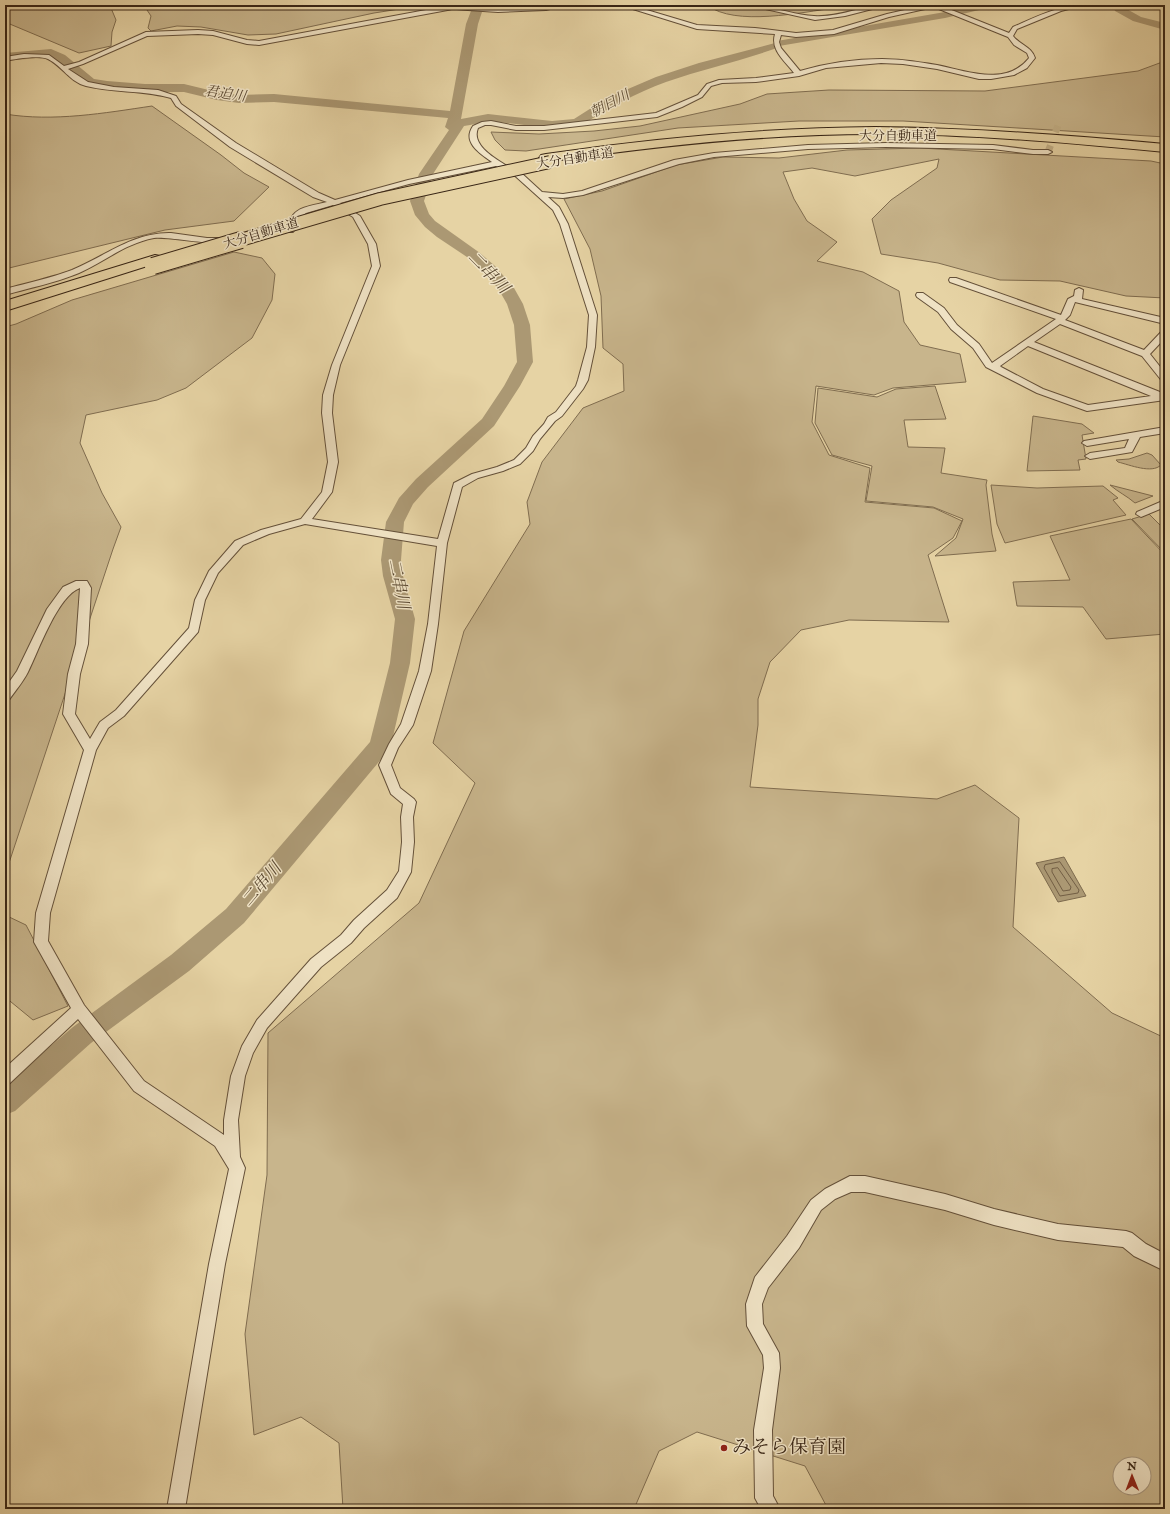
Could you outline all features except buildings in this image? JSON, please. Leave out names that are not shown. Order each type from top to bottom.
[{"type":"highway","name":"大分自動車道","points":[[5,306],[380,199],[548,160],[620,147],[682,140],[820,132],[922,131],[1055,138],[1165,148]]},
{"type":"highway","name":"大分自動車道","points":[[548,160],[701,143],[839,136],[981,138],[1165,153]]},
{"type":"highway","name":"大分自動車道","points":[[5,312],[154,263]]},
{"type":"street","points":[[64,68],[81,63],[146,34],[198,32],[213,33],[247,42],[259,43],[275,41],[310,32],[331,31],[442,8],[471,7],[490,9],[519,9],[563,5]]},
{"type":"street","points":[[232,1158],[231,1120],[238,1076],[247,1051],[262,1024],[316,964],[346,939],[359,924],[392,894],[405,872],[408,842],[407,817],[410,802],[395,791],[385,765],[393,747],[407,725],[424,672],[433,624],[442,544],[457,484],[475,476],[500,469],[517,462],[530,449],[536,438],[548,425],[551,419],[559,414],[580,387],[591,347],[593,315],[564,224],[556,209],[540,194],[515,172],[511,172],[474,144],[472,135],[475,127],[479,124],[492,123],[516,128],[544,128],[657,115],[700,96],[709,85],[721,81],[756,80],[798,74],[825,66],[881,61],[916,63],[979,77],[1000,77],[1020,70],[1025,67],[1032,58],[1030,52],[1016,44],[1010,36],[934,5],[887,16],[828,34],[796,35],[755,30],[697,27],[623,5]]},
{"type":"street","points":[[750,5],[803,17],[822,18],[885,5]]},
{"type":"street","points":[[902,5],[912,11]]},
{"type":"street","points":[[1010,36],[1015,28],[1059,10],[1081,5]]},
{"type":"street","points":[[779,33],[776,42],[778,48],[798,74]]},
{"type":"street","points":[[5,59],[24,56],[49,57],[86,84],[114,89],[158,92],[174,97],[178,105],[233,145],[316,195],[333,202],[356,216],[372,244],[376,266],[336,365],[328,395],[328,415],[333,462],[326,492],[316,508],[305,521]]},
{"type":"street","points":[[540,194],[563,196],[584,193],[677,162],[722,154],[808,147],[886,145],[993,147],[1034,152],[1048,152]]},
{"type":"street","points":[[5,292],[76,270],[99,258],[146,238],[154,236],[172,236],[193,240],[215,241],[238,238],[260,238],[276,235],[292,228],[296,217],[303,211],[438,174],[498,163]]},
{"type":"street","points":[[953,280],[1145,354],[1165,378]]},
{"type":"street","points":[[1072,298],[1078,298],[1079,290]]},
{"type":"street","points":[[920,295],[941,310],[954,327],[976,346],[989,365],[1040,391],[1087,408],[1162,396]]},
{"type":"street","points":[[997,370],[995,365],[1066,315],[1072,298]]},
{"type":"street","points":[[1072,298],[1165,320]]},
{"type":"street","points":[[1145,354],[1165,333]]},
{"type":"street","points":[[1028,343],[1162,396]]},
{"type":"street","points":[[1087,443],[1165,430]]},
{"type":"street","points":[[1090,456],[1128,450],[1136,435]]},
{"type":"street","points":[[1141,514],[1165,503]]},
{"type":"street","points":[[176,1509],[217,1264],[236,1168],[232,1158],[220,1141],[139,1086],[79,1009],[41,942],[44,913],[90,750],[104,725],[120,713],[194,628],[200,600],[214,571],[239,544],[265,532],[305,521],[442,544]]},
{"type":"street","points":[[5,697],[22,673],[51,612],[67,590],[76,585],[83,584],[86,588],[83,636],[74,674],[69,714],[90,750]]},
{"type":"street","points":[[5,1078],[79,1009]]},
{"type":"street","points":[[771,1509],[764,1498],[763,1430],[772,1368],[771,1352],[755,1326],[754,1304],[761,1283],[793,1242],[816,1205],[830,1194],[850,1184],[865,1184],[945,1202],[994,1217],[1058,1232],[1088,1236],[1126,1238],[1140,1250],[1165,1262]]},
{"type":"shaded area","points":[[5,5],[117,5],[111,8],[116,20],[112,32],[111,46],[79,53],[5,22]]},
{"type":"shaded area","points":[[149,5],[425,5],[374,13],[276,34],[248,35],[201,27],[177,26],[151,31],[148,28],[151,16],[145,7]]},
{"type":"shaded area","points":[[707,5],[845,5],[835,8],[787,15],[751,17],[719,12]]},
{"type":"shaded area","points":[[1165,61],[1165,137],[903,121],[799,121],[678,128],[526,151],[505,150],[495,140],[491,132],[539,134],[594,131],[640,126],[740,104],[767,94],[829,90],[985,91],[1138,71]]},
{"type":"shaded area","points":[[152,106],[244,173],[269,187],[234,221],[165,230],[5,269],[5,114],[42,117],[79,116]]},
{"type":"shaded area","points":[[920,148],[1151,161],[1165,164],[1165,298],[1126,296],[1060,281],[1000,280],[938,263],[881,254],[872,219],[891,200],[937,168],[939,159],[855,176],[812,168],[783,172],[794,199],[807,221],[837,242],[817,261],[863,272],[899,291],[904,322],[920,345],[960,354],[966,382],[893,388],[874,395],[816,386],[812,422],[829,455],[870,468],[865,502],[934,508],[962,521],[953,538],[928,555],[949,622],[849,620],[801,630],[770,662],[758,699],[758,725],[750,787],[937,799],[975,785],[1019,818],[1013,927],[1112,1013],[1165,1038],[1165,1509],[828,1509],[805,1466],[697,1432],[659,1451],[634,1509],[343,1509],[339,1443],[301,1417],[254,1435],[245,1334],[267,1175],[268,1033],[419,903],[475,783],[433,743],[464,631],[530,524],[527,502],[542,462],[583,408],[624,391],[623,364],[603,348],[601,296],[590,249],[564,199],[602,191],[676,165],[723,157],[779,158],[847,150]]},
{"type":"shaded area","points":[[234,252],[262,258],[275,274],[272,300],[252,338],[186,388],[157,400],[86,415],[80,443],[102,493],[121,527],[5,875],[5,327],[16,324],[72,300]]},
{"type":"shaded area","points":[[935,386],[946,419],[904,420],[908,447],[945,448],[941,473],[987,480],[986,485],[992,534],[996,551],[935,556],[956,538],[963,519],[933,507],[866,501],[872,466],[832,455],[815,423],[818,388],[877,397],[896,389]]},
{"type":"shaded area","points":[[1033,416],[1082,424],[1094,433],[1082,435],[1086,459],[1078,460],[1080,470],[1027,471]]},
{"type":"shaded area","points":[[1147,453],[1152,455],[1161,465],[1157,468],[1147,469],[1135,467],[1116,460],[1129,459]]},
{"type":"shaded area","points":[[991,485],[1037,488],[1103,486],[1118,498],[1113,500],[1126,515],[1005,543],[997,524]]},
{"type":"shaded area","points":[[1110,485],[1153,496],[1135,503]]},
{"type":"shaded area","points":[[1149,514],[1165,530],[1165,553],[1132,519]]},
{"type":"shaded area","points":[[1131,519],[1165,555],[1165,634],[1106,639],[1083,607],[1017,606],[1013,582],[1070,580],[1050,536]]},
{"type":"shaded area","points":[[5,915],[26,925],[68,1006],[33,1020],[5,997]]},
{"type":"water","points":[[1064,857],[1086,896],[1058,902],[1036,863]]},
{"type":"waterway","name":"二串川","points":[[456,115],[472,24],[477,11],[482,5]]},
{"type":"waterway","name":"朝日川","points":[[781,43],[945,15],[988,5]]},
{"type":"waterway","name":"朝日川","points":[[1119,5],[1119,9],[1137,19],[1165,27]]},
{"type":"waterway","name":"二串川","points":[[5,1102],[82,1035],[180,963],[235,916],[380,745],[400,663],[405,619],[393,576],[391,560],[395,522],[405,502],[422,483],[488,422],[512,386],[525,362],[522,325],[515,304],[506,288],[490,269],[475,256],[430,224],[422,215],[417,201],[426,174],[456,130],[459,123],[488,118],[552,125],[577,122],[611,101],[660,80],[773,46]]},
{"type":"waterway","name":"君迫川","points":[[5,57],[51,53],[61,58],[90,82],[107,85],[145,88],[184,88],[217,96],[239,99],[274,98],[456,115]]},
{"type":"waterway","name":"二串川","points":[[451,127],[456,115]]},
{"type":"tunnel","points":[[1048,152],[1059,123]]},
{"type":"place","name":"みそら保育園","points":[[724,1448]]}]
